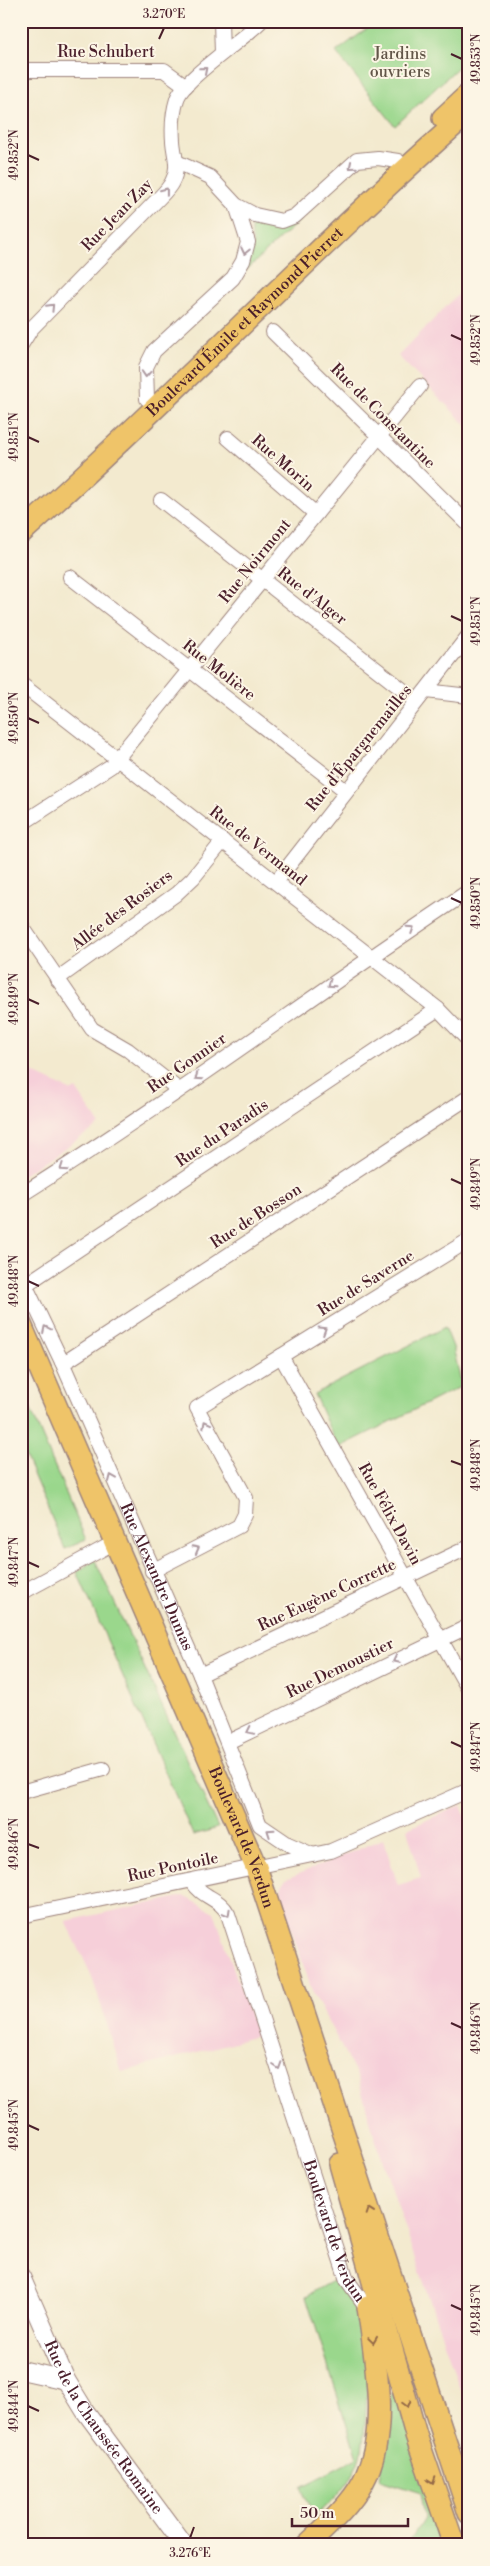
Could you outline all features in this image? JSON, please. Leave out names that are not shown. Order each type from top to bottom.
[{"type":"main road","name":"Boulevard Émile et Raymond Pierret","points":[[21,515],[147,399],[469,94]]},
{"type":"main road","name":"Boulevard Émile et Raymond Pierret","points":[[21,533],[246,323],[405,169],[469,112]]},
{"type":"main road","name":"Rue Alexandre Dumas","points":[[21,1325],[111,1544]]},
{"type":"main road","points":[[21,1361],[111,1544]]},
{"type":"main road","name":"Boulevard de Verdun","points":[[111,1544],[251,1868],[386,2257]]},
{"type":"main road","points":[[251,1868],[265,1920],[333,2138],[355,2223],[416,2435],[454,2545]]},
{"type":"main road","points":[[307,2545],[340,2512],[359,2488],[376,2440],[378,2382],[355,2223]]},
{"type":"main road","points":[[386,2257],[423,2328],[469,2472]]},
{"type":"main road","points":[[386,2257],[469,2513]]},
{"type":"street","points":[[221,21],[222,53]]},
{"type":"street","points":[[261,21],[186,86],[178,98],[174,115],[173,142],[178,162],[210,177],[236,204],[255,214],[282,221],[295,216],[357,160],[378,158],[398,161]]},
{"type":"street","name":"Rue Schubert","points":[[21,70],[164,70],[186,86]]},
{"type":"street","name":"Rue Jean Zay","points":[[21,345],[30,329],[160,197],[172,182],[178,162]]},
{"type":"street","points":[[147,399],[146,367],[154,352],[233,278],[243,261],[248,242],[236,204]]},
{"type":"street","name":"Rue de Constantine","points":[[273,332],[469,525]]},
{"type":"street","name":"Rue Noirmont","points":[[21,824],[112,766],[420,386]]},
{"type":"street","name":"Rue Morin","points":[[228,438],[316,514]]},
{"type":"street","name":"Rue d'Alger","points":[[161,500],[262,580],[422,696]]},
{"type":"street","name":"Rue Molière","points":[[70,577],[346,791]]},
{"type":"street","name":"Rue d'Épargnemailles","points":[[276,882],[469,635]]},
{"type":"street","name":"Rue de Vermand","points":[[21,684],[438,1009],[469,1041]]},
{"type":"street","points":[[422,696],[469,696]]},
{"type":"street","name":"Allée des Rosiers","points":[[58,979],[176,894],[223,841]]},
{"type":"street","name":"Rue Gonnier","points":[[21,1195],[179,1090],[370,956],[469,891]]},
{"type":"street","points":[[21,925],[92,1029],[128,1050],[179,1090]]},
{"type":"street","name":"Rue du Paradis","points":[[23,1280],[438,1009]]},
{"type":"street","name":"Rue de Bosson","points":[[62,1362],[70,1359],[469,1097]]},
{"type":"street","name":"Rue de Saverne","points":[[152,1571],[239,1526],[245,1514],[246,1498],[197,1408],[469,1240]]},
{"type":"street","name":"Rue Alexandre Dumas","points":[[23,1280],[62,1362],[152,1571],[200,1675],[260,1825],[288,1844],[313,1855]]},
{"type":"street","name":"Rue Félix Davin","points":[[281,1356],[469,1690]]},
{"type":"street","points":[[22,1596],[111,1544]]},
{"type":"street","name":"Rue Eugène Corrette","points":[[200,1675],[469,1547]]},
{"type":"street","name":"Rue Demoustier","points":[[228,1742],[469,1626]]},
{"type":"street","points":[[21,1792],[103,1769]]},
{"type":"street","name":"Rue Pontoile","points":[[21,1916],[331,1851],[469,1790]]},
{"type":"street","name":"Boulevard de Verdun","points":[[192,1880],[199,1891],[224,1906],[228,1914],[347,2280],[368,2309]]},
{"type":"street","name":"Rue de la Chaussée Romaine","points":[[21,2277],[66,2380],[85,2411],[184,2545]]},
{"type":"street","points":[[21,2370],[66,2380]]},
{"type":"shaded area","points":[[469,283],[469,428],[398,356]]},
{"type":"shaded area","points":[[21,1067],[72,1091],[76,1089],[100,1125],[21,1176]]},
{"type":"shaded area","points":[[461,1805],[469,1827],[469,2416],[375,2138],[358,2078],[312,1991],[282,1900],[281,1888],[286,1879],[383,1839],[398,1885],[421,1878],[407,1829]]},
{"type":"shaded area","points":[[184,1896],[214,1912],[257,2036],[122,2072],[92,1977],[66,1921]]},
{"type":"green space","name":"Jardins ouvriers","points":[[377,21],[469,21],[469,57],[395,126],[336,52]]},
{"type":"green space","points":[[250,219],[301,219],[241,275],[253,246]]},
{"type":"green space","points":[[445,1327],[453,1347],[462,1386],[338,1448],[314,1394]]},
{"type":"green space","points":[[21,1387],[86,1540],[65,1549],[21,1446]]},
{"type":"green space","points":[[95,1560],[218,1828],[193,1835],[77,1572]]},
{"type":"green space","points":[[342,2276],[362,2328],[366,2345],[367,2386],[365,2422],[361,2453],[356,2470],[334,2499],[315,2516],[301,2487],[357,2458],[306,2296]]},
{"type":"green space","points":[[396,2392],[444,2545],[407,2545],[425,2517],[421,2493],[380,2480],[391,2394]]}]
